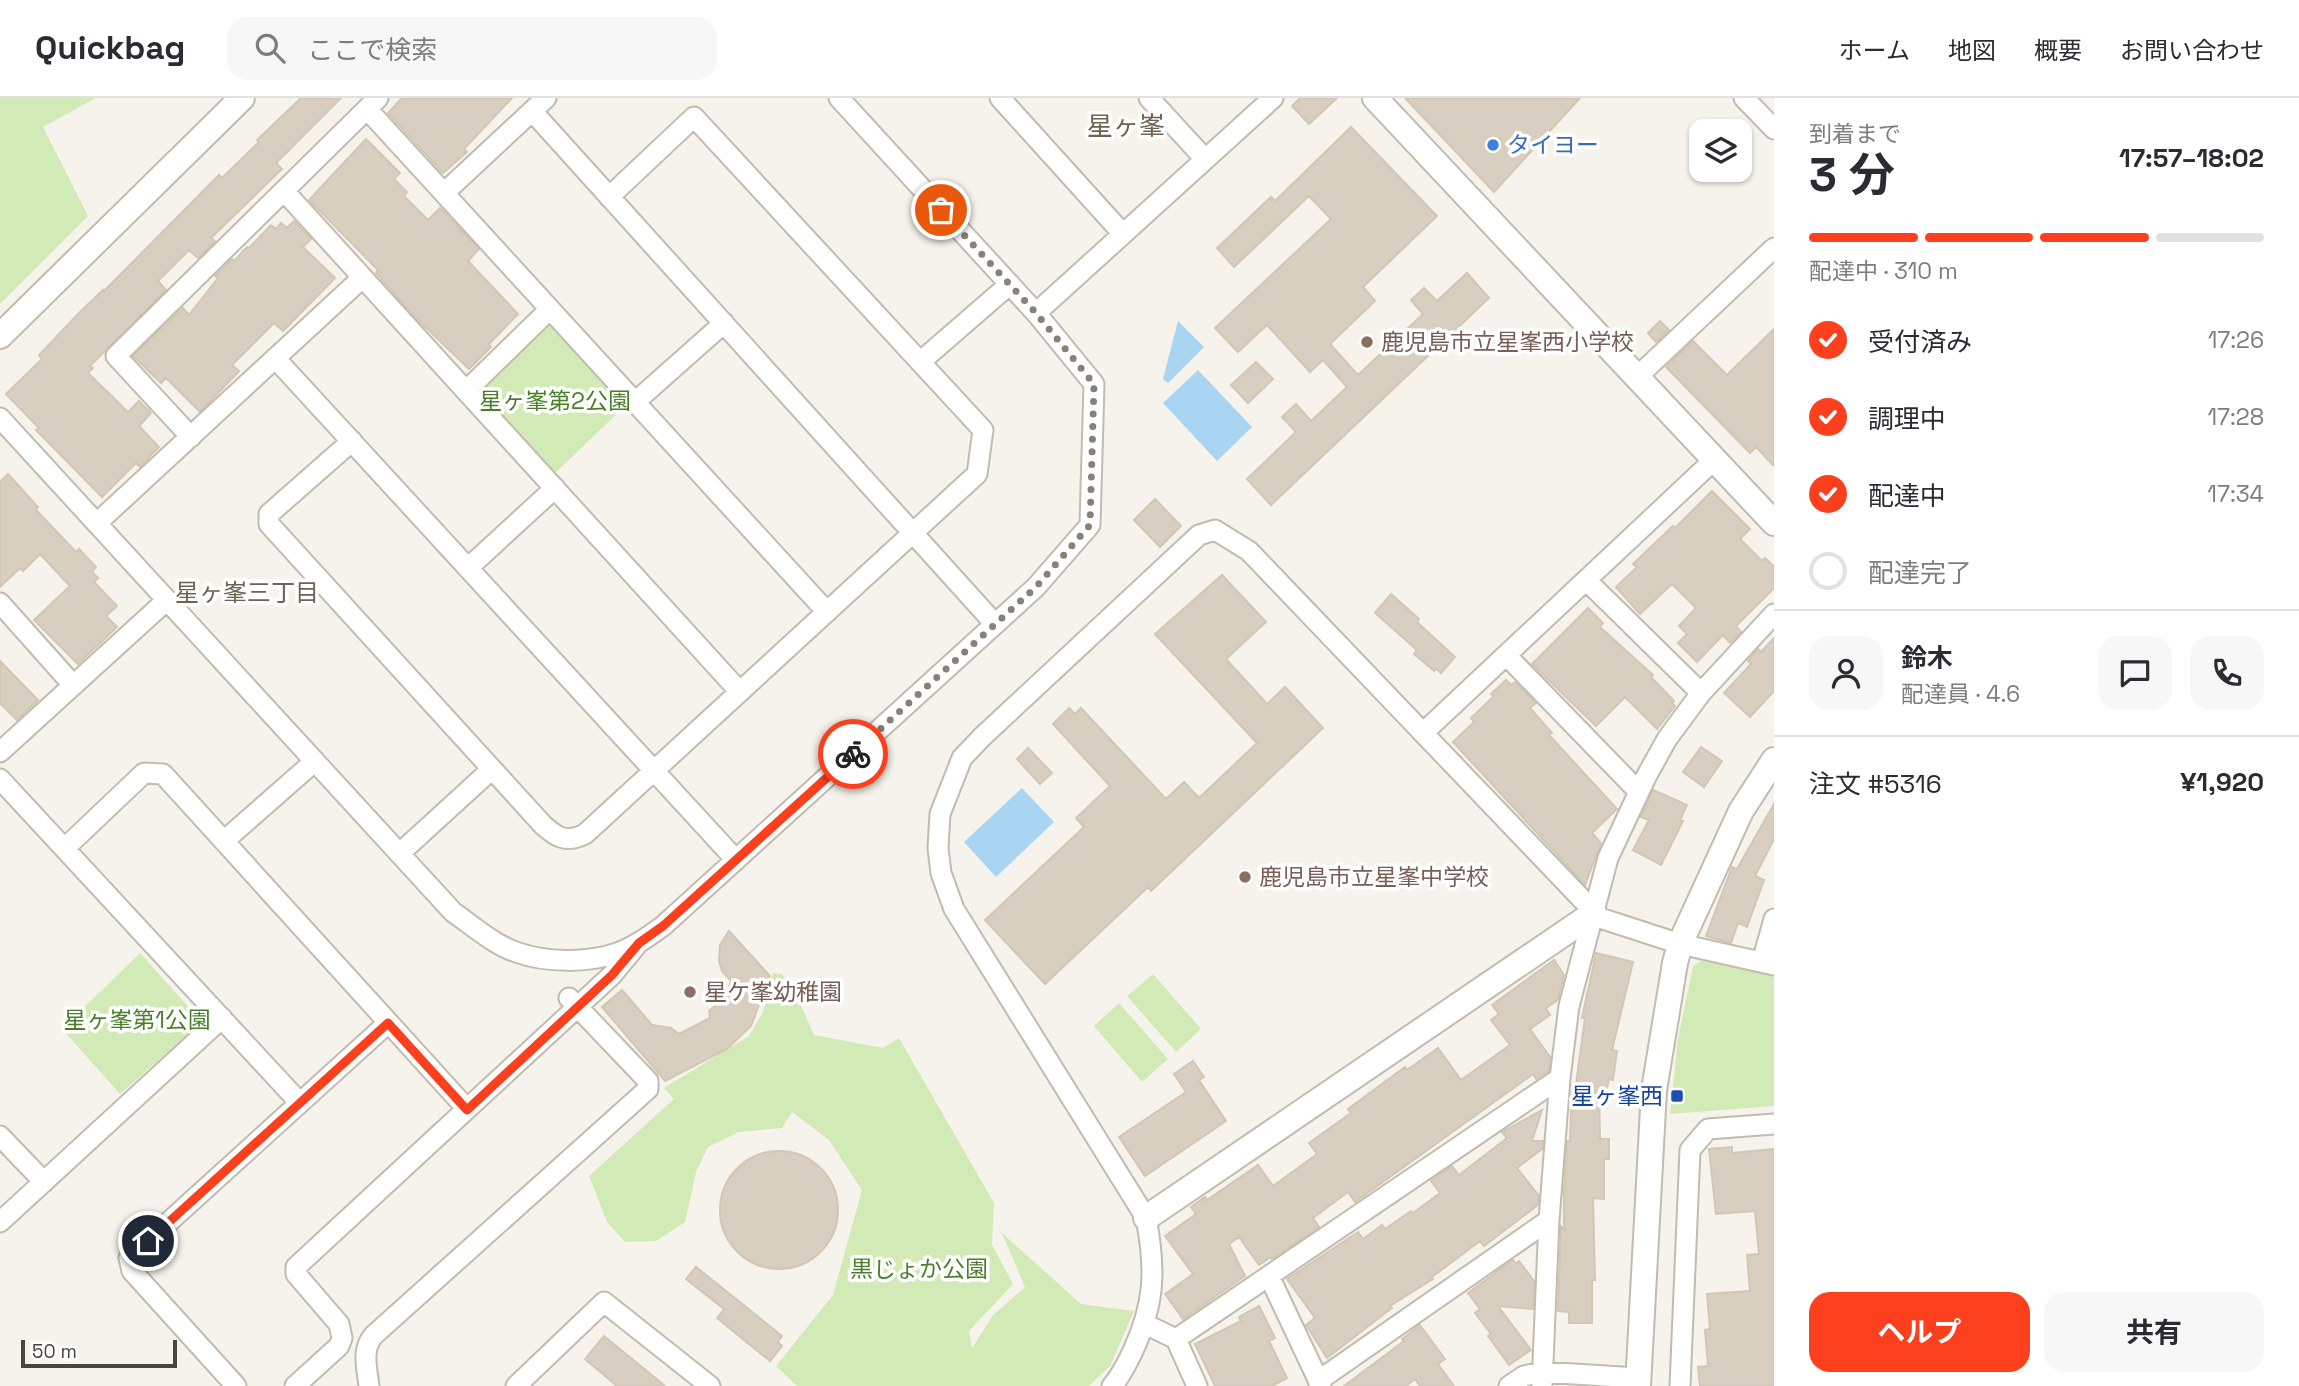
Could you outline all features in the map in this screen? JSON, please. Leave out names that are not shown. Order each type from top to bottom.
[{"type":"street","points":[[0,336],[242,98]]},
{"type":"street","points":[[0,418],[453,912],[481,933],[515,952],[537,958],[565,960],[616,953],[639,943],[663,926],[1036,587],[1090,525],[1094,384],[1036,313],[839,98]]},
{"type":"street","points":[[1000,98],[1123,233]]},
{"type":"street","points":[[1149,98],[1205,159]]},
{"type":"street","points":[[1036,313],[1273,98]]},
{"type":"street","points":[[1375,98],[1774,523]]},
{"type":"street","points":[[1744,98],[1774,129]]},
{"type":"street","points":[[191,437],[116,356],[372,104],[443,193],[827,612]]},
{"type":"street","points":[[443,193],[539,104],[609,197],[995,624]]},
{"type":"street","points":[[352,441],[269,514],[269,524],[543,825],[564,840],[586,834],[977,474],[983,430],[694,117],[609,197]]},
{"type":"street","points":[[284,191],[740,692]]},
{"type":"street","points":[[1637,377],[1774,248]]},
{"type":"street","points":[[97,523],[362,278]]},
{"type":"street","points":[[920,362],[1010,284]]},
{"type":"street","points":[[466,391],[550,309]]},
{"type":"street","points":[[635,402],[724,323]]},
{"type":"street","points":[[275,358],[736,860]]},
{"type":"street","points":[[1423,733],[1714,460]]},
{"type":"street","points":[[468,568],[555,488]]},
{"type":"street","points":[[1112,1386],[1121,1376],[1145,1324],[1153,1280],[1153,1252],[1146,1218],[954,909],[941,873],[938,848],[940,814],[961,758],[1199,535],[1215,530],[1250,551],[1600,918],[1680,944],[1768,964],[1774,919]]},
{"type":"street","points":[[1587,580],[1701,693]]},
{"type":"street","points":[[0,752],[167,600]]},
{"type":"street","points":[[0,603],[74,685]]},
{"type":"street","points":[[1542,1379],[1549,1220],[1560,1078],[1569,1006],[1608,858],[1667,739],[1701,693],[1774,614]]},
{"type":"street","points":[[1506,655],[1639,792]]},
{"type":"street","points":[[1509,1386],[1524,1376],[1638,1382],[1654,1090],[1680,944],[1741,811],[1774,760]]},
{"type":"street","points":[[224,841],[315,761]]},
{"type":"street","points":[[400,853],[492,769]]},
{"type":"street","points":[[65,848],[144,773],[163,774],[467,1110]]},
{"type":"street","points":[[0,779],[300,1103]]},
{"type":"street","points":[[1146,1218],[1594,913]]},
{"type":"street","points":[[295,1386],[339,1346],[342,1338],[338,1324],[296,1274],[296,1267],[467,1110],[573,1002],[612,975],[639,943]]},
{"type":"street","points":[[369,1386],[366,1352],[368,1342],[648,1089],[648,1081],[573,1002]]},
{"type":"street","points":[[0,1223],[222,1018]]},
{"type":"street","points":[[236,1386],[132,1271],[129,1258],[388,1023]]},
{"type":"street","points":[[1176,1339],[1560,1078]]},
{"type":"street","points":[[1680,1386],[1690,1150],[1708,1129],[1774,1124]]},
{"type":"street","points":[[0,1136],[44,1182]]},
{"type":"street","points":[[1269,1276],[1320,1383],[1549,1220]]},
{"type":"street","points":[[516,1386],[604,1302],[710,1386]]},
{"type":"street","points":[[1145,1324],[1176,1339],[1197,1386]]},
{"type":"green space","points":[[0,98],[96,98],[43,127],[88,216],[0,304]]},
{"type":"green space","name":"星ヶ峯第2公園","points":[[552,324],[626,405],[554,474],[484,397],[483,386],[542,326]]},
{"type":"green space","name":"星ヶ峯第1公園","points":[[140,953],[202,1022],[120,1094],[62,1029]]},
{"type":"green space","points":[[1702,961],[1774,975],[1774,1106],[1670,1114],[1678,1039],[1693,966]]},
{"type":"green space","name":"黒じょか公園","points":[[773,973],[782,974],[799,1001],[814,1035],[883,1048],[899,1038],[994,1203],[992,1245],[1013,1284],[969,1331],[972,1348],[993,1315],[1025,1287],[1002,1233],[1081,1304],[1134,1311],[1110,1366],[1089,1386],[797,1386],[776,1366],[833,1295],[862,1190],[829,1140],[792,1112],[782,1128],[739,1132],[708,1147],[696,1172],[685,1222],[656,1241],[625,1242],[607,1222],[589,1176],[674,1099],[664,1088],[749,1036],[763,1012]]},
{"type":"green space","points":[[1153,974],[1201,1029],[1176,1052],[1127,996]]},
{"type":"green space","points":[[1119,1003],[1168,1059],[1142,1082],[1094,1026]]},
{"type":"water","points":[[1178,321],[1204,347],[1168,383],[1163,379]]},
{"type":"water","points":[[1198,370],[1252,427],[1217,461],[1163,403]]},
{"type":"water","points":[[1022,788],[1054,822],[996,877],[964,842]]},
{"type":"building","points":[[301,98],[341,98],[276,163],[282,169],[211,238],[215,241],[198,258],[189,250],[158,281],[166,290],[90,366],[93,368],[88,373],[128,412],[139,401],[151,413],[139,426],[159,447],[140,467],[136,463],[102,497],[36,430],[39,428],[6,394],[42,359],[39,355],[79,313],[219,175],[222,178]]},
{"type":"building","points":[[402,98],[512,98],[464,149],[467,152],[443,173],[388,113]]},
{"type":"building","points":[[1300,98],[1337,98],[1309,124],[1292,106]]},
{"type":"building","name":"タイヨー","points":[[1405,98],[1580,98],[1494,192]]},
{"type":"building","points":[[1351,127],[1437,216],[1363,287],[1375,301],[1330,344],[1358,375],[1423,314],[1411,300],[1424,288],[1437,301],[1467,273],[1489,298],[1271,505],[1247,479],[1296,432],[1282,417],[1296,404],[1311,421],[1347,387],[1323,360],[1310,372],[1267,325],[1238,352],[1215,328],[1331,219],[1309,196],[1234,267],[1217,248],[1271,197],[1275,201]]},
{"type":"building","points":[[366,139],[400,173],[394,179],[407,192],[404,196],[428,220],[440,208],[479,249],[468,261],[518,314],[469,369],[415,317],[376,273],[378,270],[309,200]]},
{"type":"building","points":[[294,221],[311,239],[303,247],[335,278],[283,331],[274,323],[232,365],[239,371],[200,412],[166,378],[161,383],[133,356],[183,308],[189,315],[218,278],[215,276],[232,259],[234,261],[249,248],[271,225],[276,229],[281,223],[287,228]]},
{"type":"building","points":[[1660,321],[1669,330],[1656,342],[1648,333]]},
{"type":"building","points":[[1774,329],[1774,466],[1756,447],[1750,453],[1666,367],[1693,341],[1727,375]]},
{"type":"building","points":[[1256,362],[1273,379],[1248,403],[1231,385]]},
{"type":"building","points":[[8,474],[38,507],[36,510],[76,552],[79,549],[96,567],[92,572],[98,578],[94,582],[117,606],[106,616],[117,627],[78,664],[34,620],[70,586],[40,554],[23,571],[20,568],[0,587],[0,482]]},
{"type":"building","points":[[1712,491],[1750,529],[1740,539],[1762,561],[1765,558],[1774,567],[1774,588],[1736,626],[1741,632],[1730,643],[1723,635],[1697,662],[1678,643],[1687,634],[1679,626],[1696,608],[1672,584],[1640,614],[1616,587],[1637,567],[1633,564]]},
{"type":"building","points":[[1155,499],[1181,526],[1160,547],[1134,520]]},
{"type":"building","points":[[1222,575],[1266,622],[1226,659],[1267,704],[1285,687],[1323,728],[1151,891],[1148,887],[1045,984],[985,920],[1084,827],[1076,818],[1110,786],[1053,724],[1069,708],[1075,714],[1081,708],[1166,799],[1184,782],[1199,798],[1257,743],[1155,634]]},
{"type":"building","points":[[1391,594],[1455,657],[1441,673],[1436,669],[1434,671],[1414,654],[1417,650],[1375,613]]},
{"type":"building","points":[[1588,608],[1603,623],[1600,627],[1653,675],[1651,677],[1674,701],[1672,703],[1675,706],[1657,729],[1625,697],[1596,726],[1532,664]]},
{"type":"building","points":[[1774,638],[1774,691],[1750,717],[1724,693],[1751,664],[1748,661],[1758,649],[1761,652]]},
{"type":"building","points":[[0,661],[38,700],[17,720],[0,703]]},
{"type":"building","points":[[1506,680],[1511,685],[1515,682],[1536,703],[1530,708],[1552,733],[1549,735],[1617,809],[1592,833],[1601,843],[1585,885],[1453,742],[1474,722],[1471,718]]},
{"type":"building","points":[[1701,747],[1722,761],[1704,787],[1683,772]]},
{"type":"building","points":[[1028,748],[1052,773],[1040,784],[1017,759]]},
{"type":"building","points":[[1653,790],[1687,805],[1680,820],[1683,821],[1661,865],[1633,850],[1649,820],[1641,817]]},
{"type":"building","points":[[1774,804],[1774,839],[1755,876],[1764,880],[1747,927],[1738,923],[1731,943],[1706,936],[1732,867],[1737,869]]},
{"type":"building","points":[[729,931],[770,976],[751,1026],[727,1049],[665,1081],[602,1007],[622,990],[652,1025],[671,1028],[679,1034],[710,1018],[709,1011],[725,998],[731,981],[722,971],[719,961],[720,945]]},
{"type":"building","points":[[1596,953],[1633,962],[1612,1050],[1617,1051],[1613,1080],[1609,1079],[1607,1088],[1599,1087],[1600,1139],[1609,1139],[1609,1159],[1604,1159],[1604,1199],[1593,1198],[1595,1280],[1592,1280],[1592,1323],[1569,1323],[1569,1312],[1558,1311],[1567,1141],[1570,1141],[1572,1087],[1575,1092],[1585,1018],[1582,1018]]},
{"type":"building","points":[[1554,960],[1564,975],[1558,1000],[1546,1008],[1550,1015],[1530,1029],[1550,1057],[1549,1070],[1536,1079],[1533,1074],[1355,1202],[1348,1192],[1313,1218],[1319,1227],[1272,1259],[1271,1257],[1259,1265],[1239,1237],[1229,1244],[1245,1276],[1183,1319],[1165,1294],[1193,1274],[1165,1236],[1196,1214],[1191,1207],[1205,1197],[1207,1200],[1258,1165],[1273,1186],[1317,1154],[1309,1143],[1351,1113],[1348,1109],[1405,1067],[1407,1070],[1438,1048],[1461,1080],[1510,1045],[1491,1020],[1499,1014],[1492,1005]]},
{"type":"building","points":[[1193,1061],[1204,1077],[1199,1080],[1226,1121],[1145,1176],[1119,1137],[1186,1092],[1174,1074]]},
{"type":"building","points":[[1542,1110],[1532,1141],[1543,1141],[1542,1149],[1517,1168],[1539,1196],[1538,1205],[1484,1246],[1480,1241],[1432,1277],[1433,1279],[1390,1306],[1392,1308],[1327,1358],[1306,1325],[1315,1318],[1287,1279],[1358,1232],[1363,1239],[1382,1225],[1385,1229],[1411,1211],[1413,1213],[1440,1193],[1431,1181],[1452,1166],[1459,1175],[1507,1138],[1502,1132]]},
{"type":"building","points":[[1732,1147],[1732,1153],[1774,1149],[1774,1386],[1700,1386],[1698,1367],[1708,1366],[1705,1330],[1710,1329],[1707,1294],[1750,1291],[1747,1255],[1759,1254],[1755,1211],[1716,1214],[1709,1149]]},
{"type":"building","points":[[779,1151],[802,1155],[821,1168],[834,1187],[838,1210],[834,1233],[821,1252],[802,1265],[779,1269],[756,1265],[737,1252],[724,1233],[720,1210],[724,1187],[737,1168],[756,1155]]},
{"type":"building","points":[[1513,1260],[1516,1264],[1519,1261],[1534,1281],[1533,1309],[1498,1306],[1531,1350],[1509,1365],[1488,1336],[1491,1334],[1475,1313],[1480,1309],[1468,1293]]},
{"type":"building","points":[[696,1267],[782,1336],[778,1342],[782,1346],[770,1361],[717,1318],[724,1309],[686,1279]]},
{"type":"building","points":[[1259,1306],[1275,1338],[1269,1341],[1287,1378],[1272,1386],[1215,1386],[1195,1344],[1241,1321],[1239,1317]]},
{"type":"building","points":[[1420,1325],[1445,1359],[1438,1364],[1454,1386],[1420,1386],[1415,1379],[1406,1386],[1344,1386],[1404,1341],[1402,1339]]},
{"type":"building","points":[[604,1336],[665,1386],[617,1386],[585,1359]]},
{"type":"way so far","points":[[853,754],[1036,587],[1090,525],[1094,384],[1036,313],[941,210]]},
{"type":"place","name":"タイヨー","points":[[1493,145]]},
{"type":"place","name":"鹿児島市立星峯西小学校","points":[[1367,342]]},
{"type":"place","name":"鹿児島市立星峯中学校","points":[[1245,877]]},
{"type":"place","name":"星ケ峯幼稚園","points":[[690,992]]},
{"type":"place","name":"星ヶ峯西","points":[[1677,1096]]},
{"type":"district","name":"星ヶ峯","points":[[1126,126]]},
{"type":"district","name":"星ヶ峯三丁目","points":[[247,592]]},
{"type":"route","points":[[148,1241],[388,1023],[467,1110],[612,975],[639,943],[663,926],[853,754]]}]
